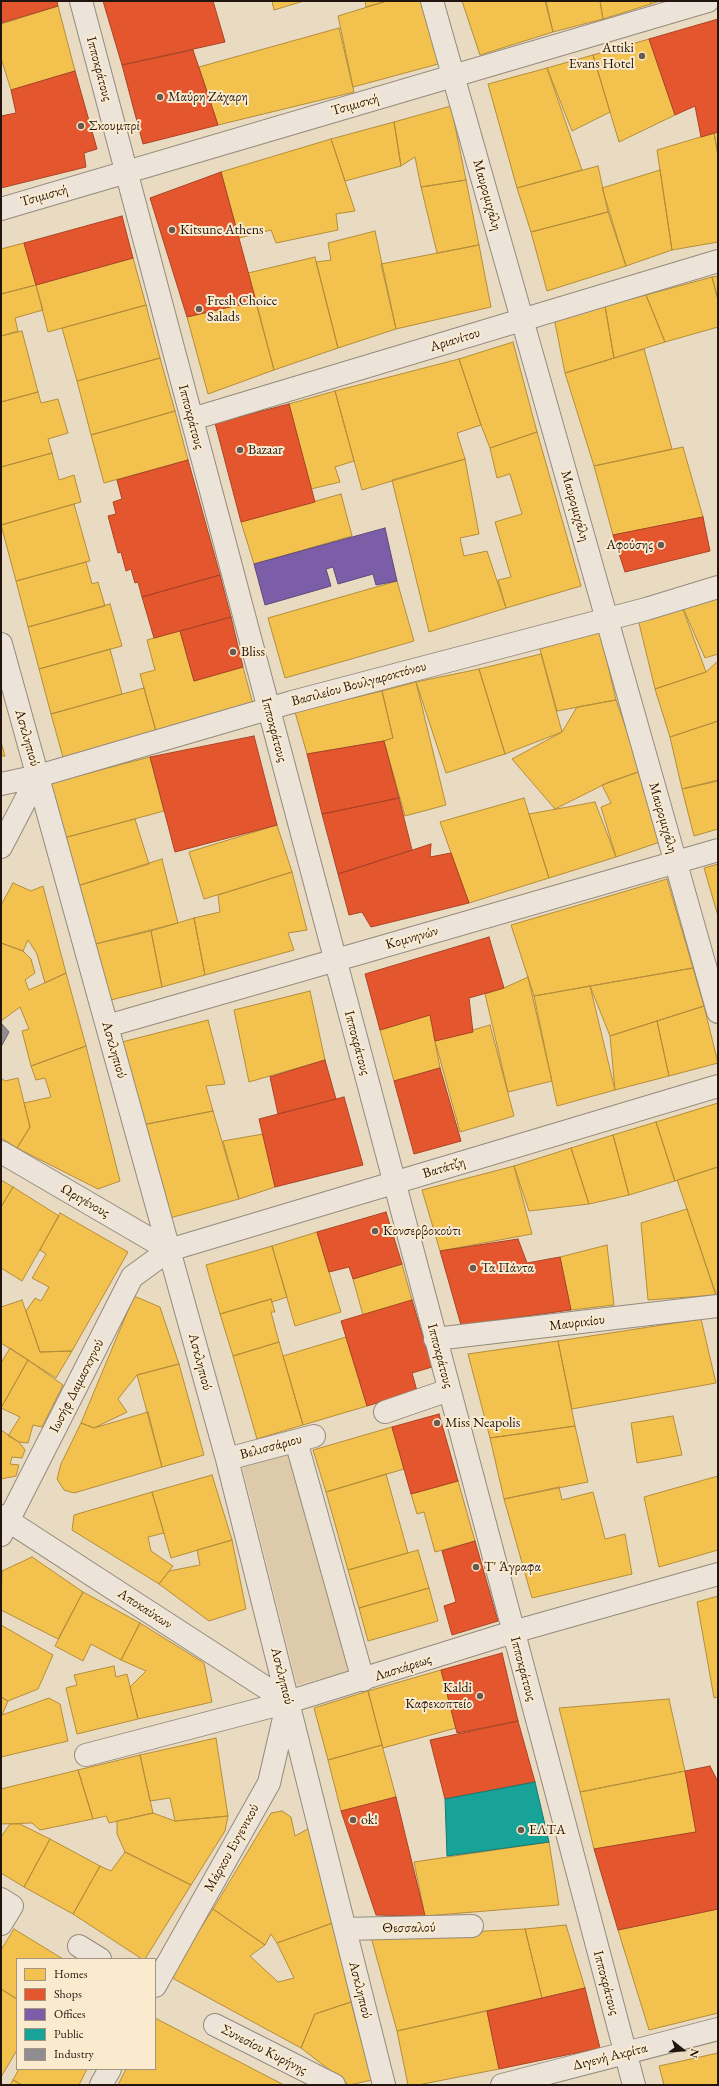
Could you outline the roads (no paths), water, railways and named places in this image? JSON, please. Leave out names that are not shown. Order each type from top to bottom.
[{"type":"street","name":"Ιπποκράτους","points":[[81,1],[634,2085]]},
{"type":"street","name":"Μαυρομιχάλη","points":[[432,1],[718,1012]]},
{"type":"street","name":"Τσιμισκή","points":[[1,209],[708,1]]},
{"type":"street","name":"Αριανίτου","points":[[192,419],[718,261]]},
{"type":"street","name":"Βασιλείου Βουλγαροκτόνου","points":[[1,784],[38,776],[269,709],[607,619],[718,587]]},
{"type":"street","name":"Ασκληπιού","points":[[1,644],[227,1459],[384,2085]]},
{"type":"street","points":[[1,847],[38,776]]},
{"type":"street","name":"Κομνηνών","points":[[107,1026],[718,850]]},
{"type":"street","name":"Βατάτζη","points":[[169,1250],[718,1086]]},
{"type":"street","name":"Ωριγένους","points":[[1,1152],[169,1250]]},
{"type":"street","name":"Ιωσήφ Δαμασκηνού","points":[[3,1524],[132,1277],[169,1250]]},
{"type":"street","name":"Μαυρικίου","points":[[436,1340],[718,1306]]},
{"type":"street","points":[[385,1412],[449,1390]]},
{"type":"street","name":"Βελισσάριου","points":[[227,1459],[305,1438],[363,1680]]},
{"type":"street","name":"Αποκαύκων","points":[[3,1524],[288,1702]]},
{"type":"street","name":"Λασκάρεως","points":[[86,1755],[288,1702],[363,1680],[513,1632],[718,1574]]},
{"type":"street","name":"Μάρκου Ευγενικού","points":[[156,1984],[269,1783],[288,1702]]},
{"type":"street","points":[[1,1924],[6,1902]]},
{"type":"street","name":"Θεσσαλού","points":[[345,1929],[472,1926]]},
{"type":"street","points":[[79,1946],[98,1958]]},
{"type":"street","name":"Συνεσίου Κυρήνης","points":[[214,2025],[334,2085]]},
{"type":"street","name":"Διγενή Ακρίτα","points":[[502,2085],[718,2029]]},
{"type":"street","points":[[101,2085],[109,2070]]},
{"type":"place","name":"Attiki Evans Hotel","points":[[642,56]]},
{"type":"place","name":"Μαύρη Ζάχαρη","points":[[160,97]]},
{"type":"place","name":"Σκουμπρί","points":[[81,126]]},
{"type":"place","name":"Kitsune Athens","points":[[172,230]]},
{"type":"place","name":"Fresh Choice Salads","points":[[199,309]]},
{"type":"place","name":"Bazaar","points":[[240,450]]},
{"type":"place","name":"Αφούσης","points":[[661,545]]},
{"type":"place","name":"Bliss","points":[[233,652]]},
{"type":"place","name":"Κονσερβοκούτι","points":[[375,1231]]},
{"type":"place","name":"Τα Πάντα","points":[[473,1268]]},
{"type":"place","name":"Miss Neapolis","points":[[437,1423]]},
{"type":"place","name":"Τ' Άγραφα","points":[[476,1567]]},
{"type":"place","name":"Kaldi Καφεκοπτείο","points":[[480,1696]]},
{"type":"place","name":"ok!","points":[[353,1820]]},
{"type":"place","name":"ΕΛΤΑ","points":[[521,1830]]}]
